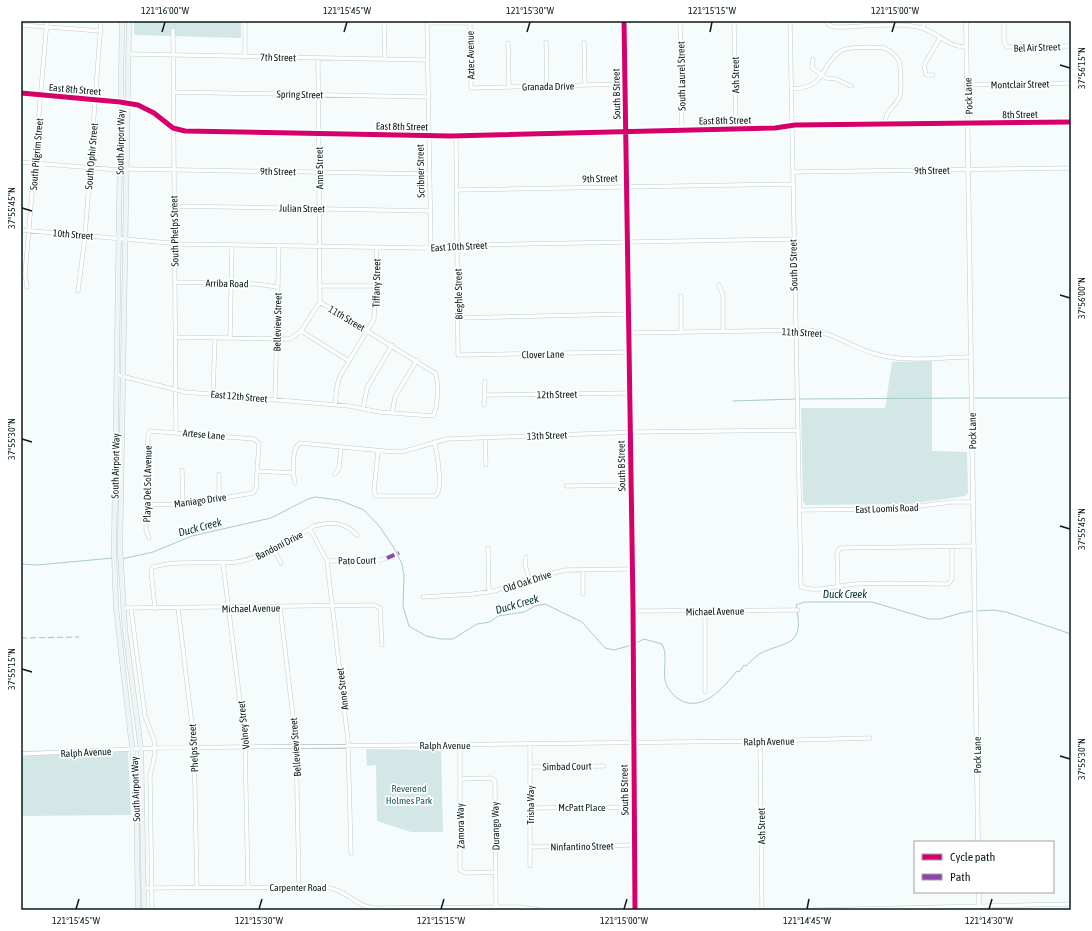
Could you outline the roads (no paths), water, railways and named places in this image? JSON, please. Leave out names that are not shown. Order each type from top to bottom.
[{"type":"main road","name":"South Airport Way","points":[[122,21],[114,564],[116,608],[134,749],[136,781],[138,910]]},
{"type":"main road","name":"South Airport Way","points":[[129,21],[126,103],[120,552],[124,608],[141,749],[144,910]]},
{"type":"street","name":"South Pilgrim Street","points":[[27,287],[25,274],[47,21]]},
{"type":"street","name":"South Ophir Street","points":[[78,291],[85,236],[101,21]]},
{"type":"street","points":[[245,21],[245,57]]},
{"type":"street","points":[[384,21],[385,59]]},
{"type":"street","points":[[624,21],[630,21]]},
{"type":"street","name":"South B Street","points":[[624,21],[632,569],[635,910]]},
{"type":"street","name":"South Laurel Street","points":[[680,21],[682,130]]},
{"type":"street","name":"Ash Street","points":[[734,21],[736,129]]},
{"type":"street","name":"South D Street","points":[[790,21],[793,239],[801,587],[809,589],[838,587]]},
{"type":"street","points":[[923,28],[925,21]]},
{"type":"street","name":"Pock Lane","points":[[966,21],[969,124],[978,841]]},
{"type":"street","name":"Bel Air Street","points":[[1004,21],[1004,42],[1007,47],[1071,46]]},
{"type":"street","name":"Aztec Avenue","points":[[427,22],[470,23],[471,88]]},
{"type":"street","name":"Scribner Street","points":[[427,22],[431,248]]},
{"type":"street","points":[[828,23],[835,27],[909,26],[923,28],[955,46],[966,47]]},
{"type":"street","points":[[21,24],[100,31]]},
{"type":"street","name":"South Phelps Street","points":[[173,30],[176,432]]},
{"type":"street","points":[[933,75],[926,75],[924,65],[940,38]]},
{"type":"street","points":[[546,42],[547,86]]},
{"type":"street","points":[[584,42],[585,85]]},
{"type":"street","points":[[508,43],[509,87]]},
{"type":"street","points":[[791,89],[803,89],[812,86],[838,53],[844,49],[882,48],[889,50],[899,62],[900,94],[898,100],[886,113],[886,124]]},
{"type":"street","name":"7th Street","points":[[128,54],[428,60]]},
{"type":"street","name":"Anne Street","points":[[318,58],[320,302]]},
{"type":"street","points":[[813,59],[812,68],[822,75],[851,86]]},
{"type":"street","name":"Montclair Street","points":[[968,85],[1071,83]]},
{"type":"street","name":"Granada Drive","points":[[471,88],[624,84]]},
{"type":"street","name":"Spring Street","points":[[173,92],[428,97]]},
{"type":"street","name":"East 8th Street","points":[[21,93],[126,103],[150,110],[173,128],[185,131],[456,136],[736,129],[792,126],[969,124]]},
{"type":"street","name":"8th Street","points":[[969,124],[1071,122]]},
{"type":"street","name":"Bieghle Street","points":[[456,136],[458,355]]},
{"type":"street","points":[[21,162],[119,170]]},
{"type":"street","name":"9th Street","points":[[793,172],[1071,168]]},
{"type":"street","name":"9th Street","points":[[126,169],[429,174]]},
{"type":"street","name":"9th Street","points":[[456,190],[792,184]]},
{"type":"street","name":"Julian Street","points":[[174,206],[430,211]]},
{"type":"street","name":"10th Street","points":[[21,230],[125,238]]},
{"type":"street","name":"East 10th Street","points":[[125,238],[174,243],[232,245],[431,248],[458,246],[793,239]]},
{"type":"street","points":[[230,338],[232,245]]},
{"type":"street","name":"Belleview Street","points":[[275,400],[279,245]]},
{"type":"street","name":"Tiffany Street","points":[[335,405],[338,380],[368,330],[375,313],[376,247]]},
{"type":"street","name":"Arriba Road","points":[[175,282],[256,284],[278,287]]},
{"type":"street","points":[[320,286],[376,286]]},
{"type":"street","points":[[719,286],[723,294],[723,331]]},
{"type":"street","points":[[681,296],[681,332]]},
{"type":"street","name":"11th Street","points":[[301,332],[320,302],[432,370],[437,377],[435,409],[433,416],[392,413]]},
{"type":"street","points":[[458,318],[628,314]]},
{"type":"street","name":"11th Street","points":[[628,333],[795,330],[828,333],[868,352],[888,357],[971,357]]},
{"type":"street","points":[[176,337],[277,339],[292,338],[301,332],[349,361]]},
{"type":"street","points":[[213,394],[215,338]]},
{"type":"street","points":[[392,345],[367,388],[363,409],[392,413],[395,397],[417,360]]},
{"type":"street","name":"Clover Lane","points":[[458,355],[629,352]]},
{"type":"street","name":"East 12th Street","points":[[117,375],[176,390],[363,409]]},
{"type":"street","points":[[484,405],[485,381]]},
{"type":"street","name":"12th Street","points":[[485,395],[629,393]]},
{"type":"street","name":"13th Street","points":[[293,473],[296,447],[298,444],[378,451],[405,451],[447,439],[798,430]]},
{"type":"street","name":"Artese Lane","points":[[150,431],[258,440],[258,471]]},
{"type":"street","name":"Playa Del Sol Avenue","points":[[149,538],[146,530],[146,505],[150,431]]},
{"type":"street","points":[[485,438],[486,465]]},
{"type":"street","points":[[378,451],[374,491],[376,496],[435,496],[439,490],[438,462],[434,442]]},
{"type":"street","points":[[335,474],[339,468],[341,447]]},
{"type":"street","points":[[182,470],[183,504]]},
{"type":"street","points":[[258,471],[293,473],[296,483]]},
{"type":"street","name":"Maniago Drive","points":[[146,505],[183,504],[254,492],[258,471]]},
{"type":"street","points":[[219,474],[219,498]]},
{"type":"street","points":[[566,486],[630,485]]},
{"type":"street","name":"East Loomis Road","points":[[800,510],[898,509],[951,502],[973,502]]},
{"type":"street","name":"Bandoni Drive","points":[[155,609],[151,570],[153,567],[165,563],[223,563],[252,559],[322,524],[339,524],[348,527],[357,535]]},
{"type":"street","name":"Anne Street","points":[[310,529],[326,561],[332,607],[348,746],[350,853]]},
{"type":"street","points":[[952,547],[952,579],[948,584],[854,584],[838,587],[837,553],[840,548],[974,546]]},
{"type":"street","points":[[273,548],[281,563]]},
{"type":"street","points":[[488,548],[488,592]]},
{"type":"street","points":[[526,557],[525,564],[529,579]]},
{"type":"street","name":"Pato Court","points":[[326,561],[381,560],[387,558]]},
{"type":"street","name":"Volney Street","points":[[223,563],[230,608],[246,747],[248,888]]},
{"type":"street","name":"Old Oak Drive","points":[[423,597],[488,592],[502,589],[529,579],[565,570],[632,569]]},
{"type":"street","points":[[583,594],[584,570]]},
{"type":"street","name":"Michael Avenue","points":[[124,608],[155,609],[378,606],[380,608],[382,645]]},
{"type":"street","name":"Belleview Street","points":[[280,607],[297,747],[299,887]]},
{"type":"street","name":"Phelps Street","points":[[178,608],[194,748],[196,888]]},
{"type":"street","points":[[131,609],[145,716],[155,748],[155,758],[150,776],[152,910]]},
{"type":"street","name":"Michael Avenue","points":[[632,611],[798,610]]},
{"type":"street","points":[[705,611],[706,692]]},
{"type":"street","name":"Ralph Avenue","points":[[21,754],[155,748],[633,743],[870,738]]},
{"type":"street","name":"Ash Street","points":[[760,741],[762,910]]},
{"type":"street","name":"Trisha Way","points":[[530,744],[530,866]]},
{"type":"street","name":"Zamora Way","points":[[460,745],[460,870],[466,873],[495,872]]},
{"type":"street","name":"Simbad Court","points":[[530,767],[604,766]]},
{"type":"street","name":"Durango Way","points":[[460,779],[488,778],[495,782],[496,907]]},
{"type":"street","name":"McPatt Place","points":[[530,808],[633,807]]},
{"type":"street","name":"Ninfantino Street","points":[[530,847],[634,845]]},
{"type":"street","name":"Carpenter Road","points":[[144,888],[333,888],[341,890],[364,906],[372,908],[523,907],[542,910]]},
{"type":"street","points":[[979,893],[979,908]]},
{"type":"street","points":[[814,910],[979,908],[1071,904]]},
{"type":"waterway","points":[[799,399],[969,398]]},
{"type":"waterway","points":[[975,398],[1071,398]]},
{"type":"waterway","points":[[733,401],[796,399]]},
{"type":"waterway","name":"Duck Creek","points":[[122,559],[153,552],[192,536],[271,518],[308,499],[315,497],[339,500],[364,510],[380,527],[394,548],[402,564],[404,576],[403,606],[409,626],[426,636],[441,639],[453,639],[477,624],[490,622],[498,616],[524,612],[535,606],[545,604],[582,622],[605,648],[614,650],[632,645]]},
{"type":"waterway","name":"Duck Creek","points":[[21,564],[37,565],[113,558]]},
{"type":"waterway","name":"Duck Creek","points":[[797,608],[796,605],[804,602],[872,602],[929,619],[940,619],[973,611]]},
{"type":"waterway","name":"Duck Creek","points":[[976,611],[993,610],[1006,612],[1071,634]]},
{"type":"waterway","name":"Duck Creek","points":[[634,644],[644,639],[662,644],[665,653],[665,680],[668,687],[677,698],[686,702],[695,703],[711,697],[725,685],[737,671],[739,672],[744,665],[746,666],[760,653],[791,641],[798,631],[797,611]]},
{"type":"railway","points":[[21,638],[79,637]]},
{"type":"park label","name":"Reverend Holmes Park","points":[[409,794]]}]
